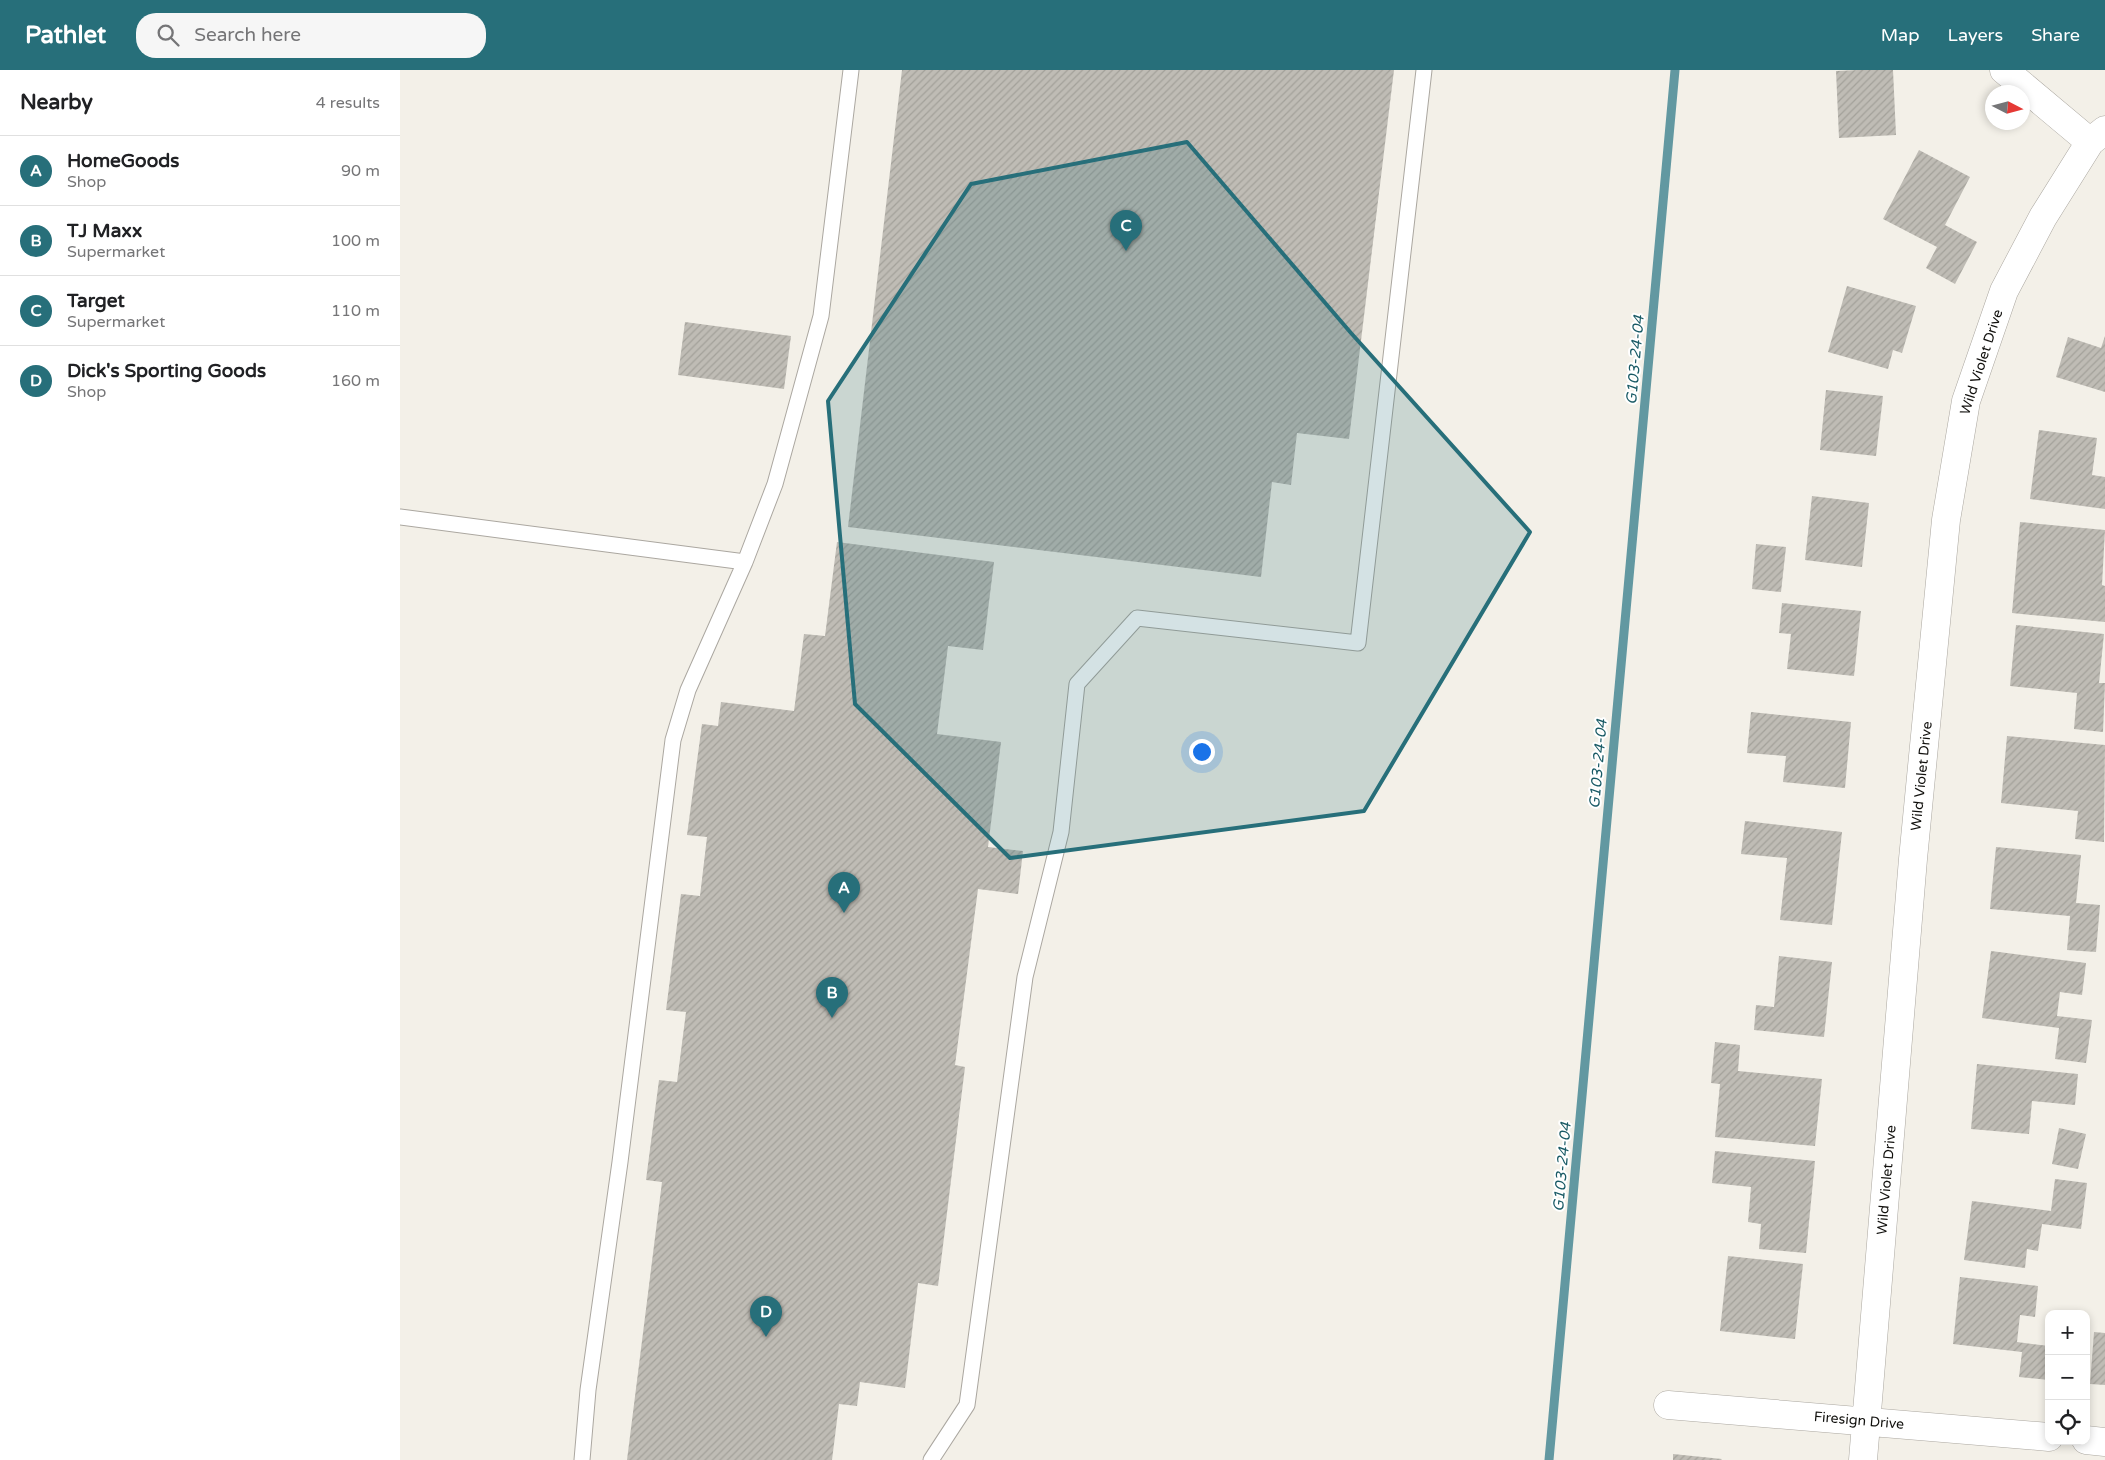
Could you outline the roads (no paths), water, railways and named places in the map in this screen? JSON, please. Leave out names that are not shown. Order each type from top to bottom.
[{"type":"street","points":[[2004,70],[2098,136]]},
{"type":"street","name":"Wild Violet Drive","points":[[1863,1460],[1913,859],[1946,520],[1966,401],[2004,291],[2043,217],[2098,136]]},
{"type":"street","name":"Firesign Drive","points":[[1668,1405],[2045,1437]]},
{"type":"street","points":[[2090,1440],[2105,1442]]},
{"type":"lane","points":[[582,1460],[588,1390],[620,1162],[673,740],[688,690],[745,562],[775,484],[821,316],[851,70]]},
{"type":"lane","points":[[931,1460],[967,1405],[1025,977],[1061,832],[1077,684],[1137,618],[1358,643],[1424,70]]},
{"type":"lane","points":[[400,517],[745,562]]},
{"type":"waterway","name":"G103-24-04","points":[[1549,1460],[1675,70]]},
{"type":"place","name":"Target","points":[[1126,251]]},
{"type":"place","name":"HomeGoods","points":[[844,913]]},
{"type":"place","name":"TJ Maxx","points":[[832,1018]]},
{"type":"place","name":"Dick's Sporting Goods","points":[[766,1337]]}]
